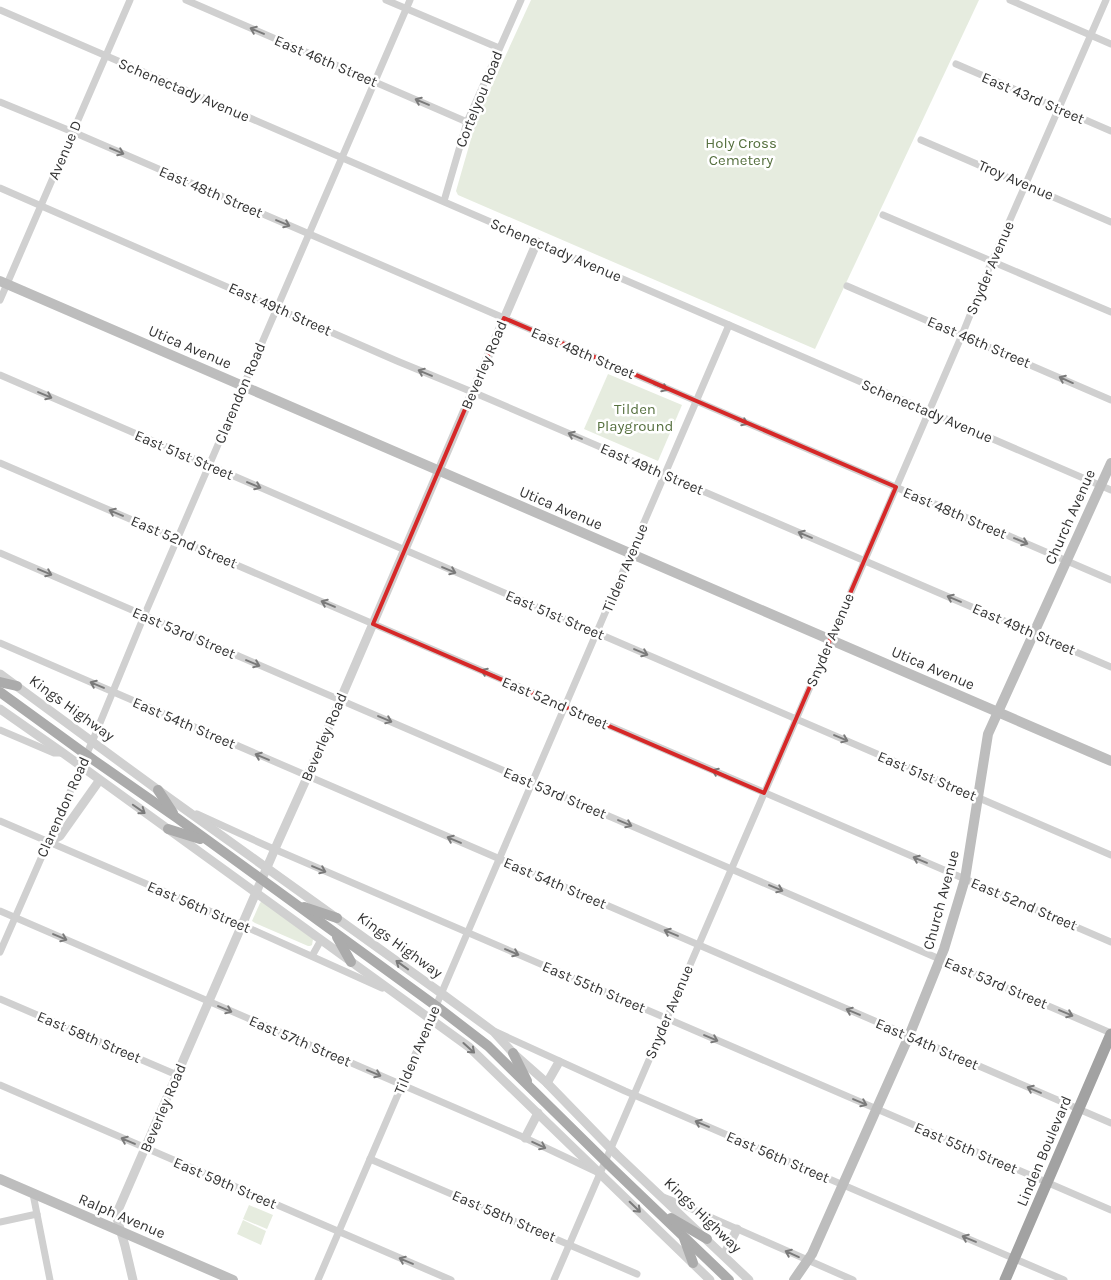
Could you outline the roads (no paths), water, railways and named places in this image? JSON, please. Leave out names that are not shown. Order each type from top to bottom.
[{"type":"highway","name":"Linden Boulevard","points":[[1005,1280],[1111,1033]]},
{"type":"main road","name":"Utica Avenue","points":[[3,283],[1111,761]]},
{"type":"main road","name":"Church Avenue","points":[[794,1280],[812,1254],[909,1036],[941,959],[965,879],[988,734],[1111,463]]},
{"type":"main road","points":[[0,682],[16,686]]},
{"type":"main road","name":"Kings Highway","points":[[0,692],[209,841],[488,1046],[729,1280]]},
{"type":"main road","points":[[158,790],[177,818]]},
{"type":"main road","points":[[168,829],[209,841]]},
{"type":"main road","points":[[296,905],[337,918]]},
{"type":"main road","points":[[335,934],[352,962]]},
{"type":"main road","points":[[514,1053],[529,1086]]},
{"type":"main road","name":"Ralph Avenue","points":[[0,1180],[233,1280]]},
{"type":"main road","points":[[657,1210],[707,1239]]},
{"type":"main road","points":[[683,1235],[693,1263]]},
{"type":"street","name":"Avenue D","points":[[0,300],[3,283],[41,205],[130,0]]},
{"type":"street","name":"East 46th Street","points":[[186,0],[467,122]]},
{"type":"street","points":[[386,0],[499,48]]},
{"type":"street","name":"Clarendon Road","points":[[0,952],[410,0]]},
{"type":"street","name":"Cortelyou Road","points":[[444,201],[467,122],[521,0]]},
{"type":"street","points":[[1010,0],[1111,44]]},
{"type":"street","name":"Snyder Avenue","points":[[554,1280],[1106,0]]},
{"type":"street","name":"Schenectady Avenue","points":[[0,10],[1111,490]]},
{"type":"street","name":"East 43rd Street","points":[[956,64],[1111,131]]},
{"type":"street","name":"East 48th Street","points":[[0,102],[1111,580]]},
{"type":"street","name":"Troy Avenue","points":[[921,140],[1111,222]]},
{"type":"street","name":"East 49th Street","points":[[0,188],[1111,667]]},
{"type":"street","points":[[883,214],[1111,312]]},
{"type":"street","name":"Beverley Road","points":[[133,1280],[116,1215],[405,550],[536,242]]},
{"type":"street","name":"East 46th Street","points":[[847,286],[962,334],[1111,400]]},
{"type":"street","name":"Tilden Avenue","points":[[318,1280],[729,325]]},
{"type":"street","name":"East 51st Street","points":[[0,375],[1111,855]]},
{"type":"street","name":"East 52nd Street","points":[[0,462],[1111,942]]},
{"type":"street","name":"East 53rd Street","points":[[0,553],[1111,1033]]},
{"type":"street","name":"East 54th Street","points":[[2,647],[113,692],[1111,1123]]},
{"type":"street","name":"Kings Highway","points":[[0,674],[494,1032],[610,1147],[749,1280]]},
{"type":"street","points":[[0,709],[469,1047],[710,1280]]},
{"type":"street","points":[[0,730],[54,753],[63,753]]},
{"type":"street","points":[[48,842],[60,836],[99,780]]},
{"type":"street","name":"East 55th Street","points":[[188,810],[274,849],[1111,1210]]},
{"type":"street","name":"East 56th Street","points":[[0,821],[242,925],[396,994]]},
{"type":"street","name":"East 57th Street","points":[[0,912],[525,1138],[600,1173]]},
{"type":"street","points":[[312,956],[321,940]]},
{"type":"street","name":"East 58th Street","points":[[0,999],[177,1075]]},
{"type":"street","name":"East 56th Street","points":[[494,1032],[634,1095],[1064,1280]]},
{"type":"street","points":[[547,1084],[559,1062]]},
{"type":"street","name":"East 59th Street","points":[[0,1086],[451,1280]]},
{"type":"street","points":[[525,1138],[538,1113]]},
{"type":"street","name":"East 58th Street","points":[[370,1158],[637,1274]]},
{"type":"street","points":[[33,1194],[50,1280]]},
{"type":"street","points":[[662,1197],[853,1280]]},
{"type":"street","points":[[0,1222],[37,1214]]},
{"type":"street","points":[[724,1255],[736,1229]]},
{"type":"park label","name":"Holy Cross Cemetery","points":[[741,152]]},
{"type":"park label","name":"Tilden Playground","points":[[635,418]]}]
